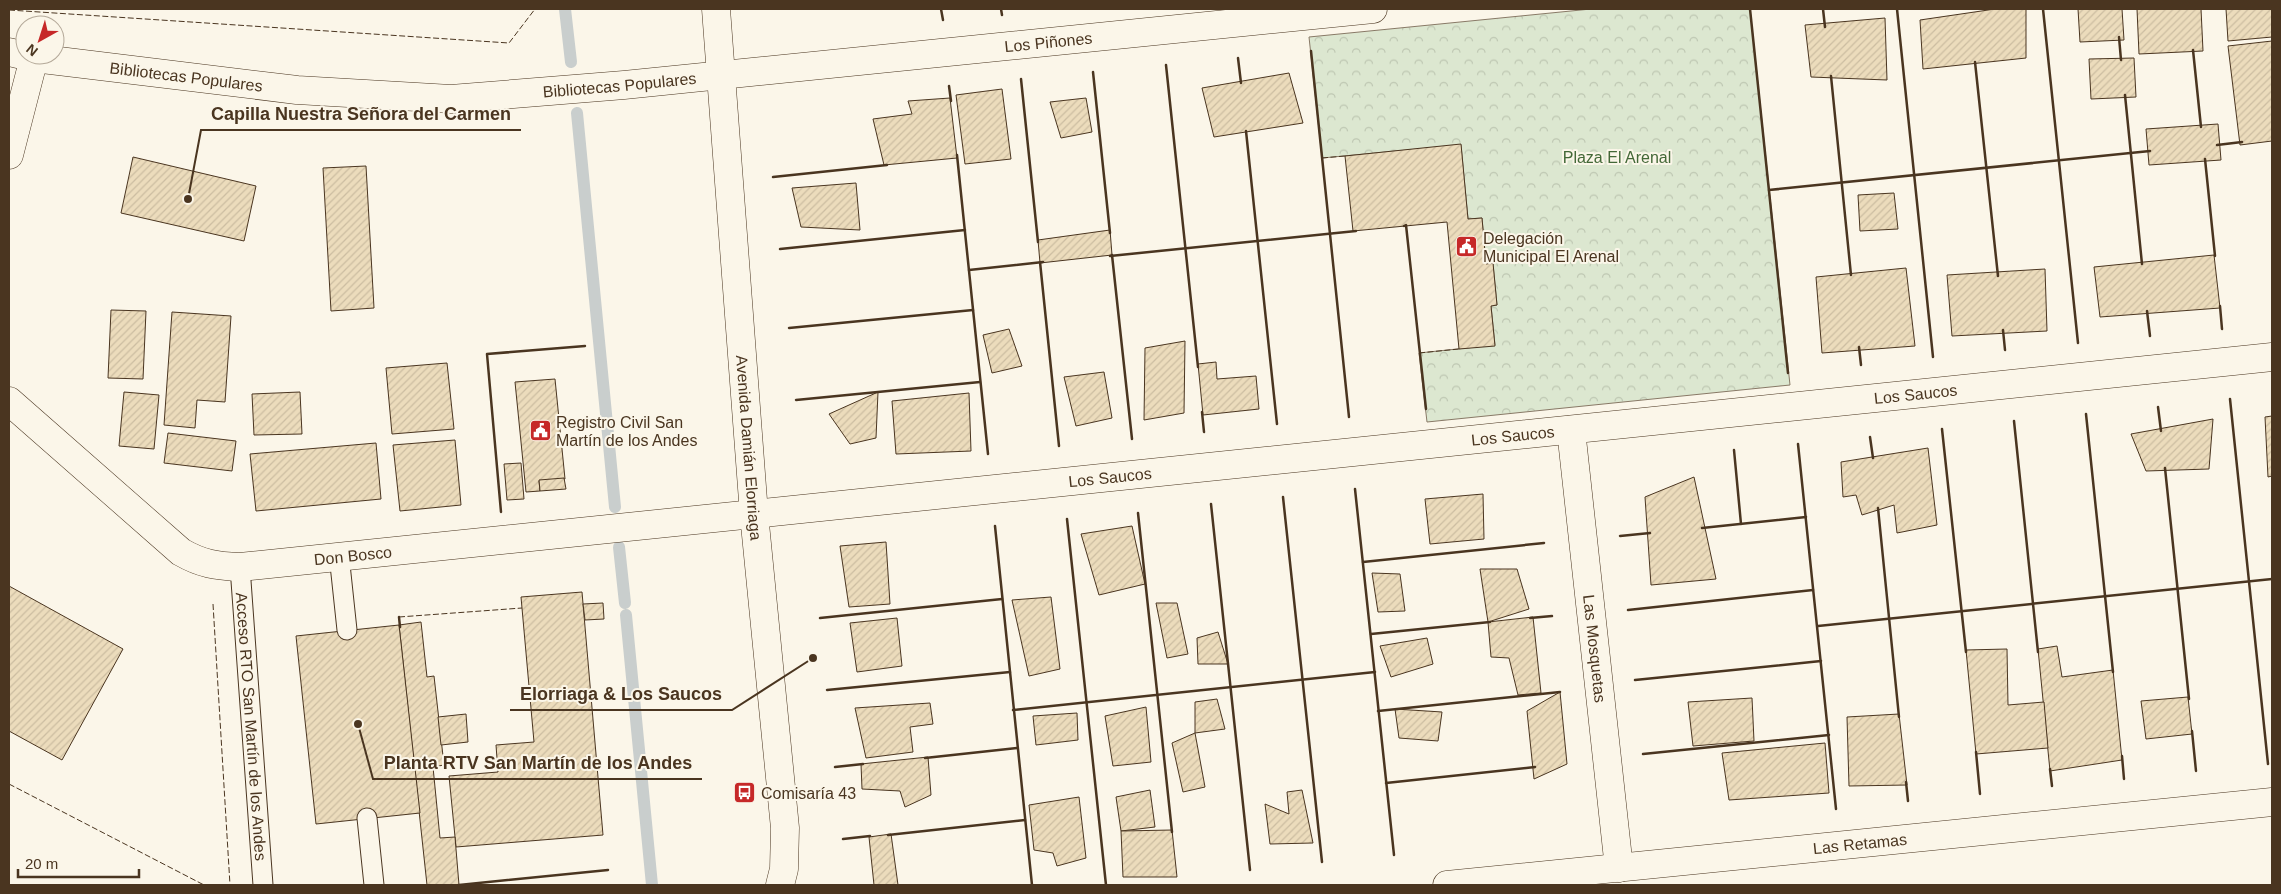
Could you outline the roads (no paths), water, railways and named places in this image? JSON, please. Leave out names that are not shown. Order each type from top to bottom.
[{"type":"street","name":"Avenida Damián Elorriaga","points":[[716,9],[754,514],[785,828],[784,869],[780,885]]},
{"type":"street","name":"Los Piñones","points":[[722,74],[1373,9]]},
{"type":"street","name":"Bibliotecas Populares","points":[[65,61],[297,90],[451,99],[722,74]]},
{"type":"street","points":[[9,155],[20,65]]},
{"type":"street","name":"Los Saucos","points":[[754,514],[2272,357]]},
{"type":"street","name":"Don Bosco","points":[[9,401],[181,552],[198,562],[240,567],[340,555],[754,514]]},
{"type":"street","name":"Las Mosquetas","points":[[1571,430],[1619,868]]},
{"type":"street","name":"Las Retamas","points":[[1447,885],[2272,802]]},
{"type":"lane","points":[[340,555],[347,630]]},
{"type":"lane","name":"Acceso RTO San Martín de los Andes","points":[[240,567],[263,885]]},
{"type":"lane","points":[[367,818],[374,885]]},
{"type":"waterway","points":[[565,9],[571,62]]},
{"type":"waterway","points":[[577,113],[615,507]]},
{"type":"waterway","points":[[619,547],[625,603]]},
{"type":"waterway","points":[[626,615],[652,885]]},
{"type":"place","name":"Capilla Nuestra Señora del Carmen","points":[[188,199]]},
{"type":"place","name":"Delegación Municipal El Arenal","points":[[1467,247]]},
{"type":"place","name":"Registro Civil San Martín de los Andes","points":[[540,431]]},
{"type":"place","name":"Elorriaga & Los Saucos","points":[[813,658]]},
{"type":"place","name":"Planta RTV San Martín de los Andes","points":[[358,724]]},
{"type":"place","name":"Comisaría 43","points":[[745,793]]},
{"type":"park label","name":"Plaza El Arenal","points":[[1617,157]]}]
